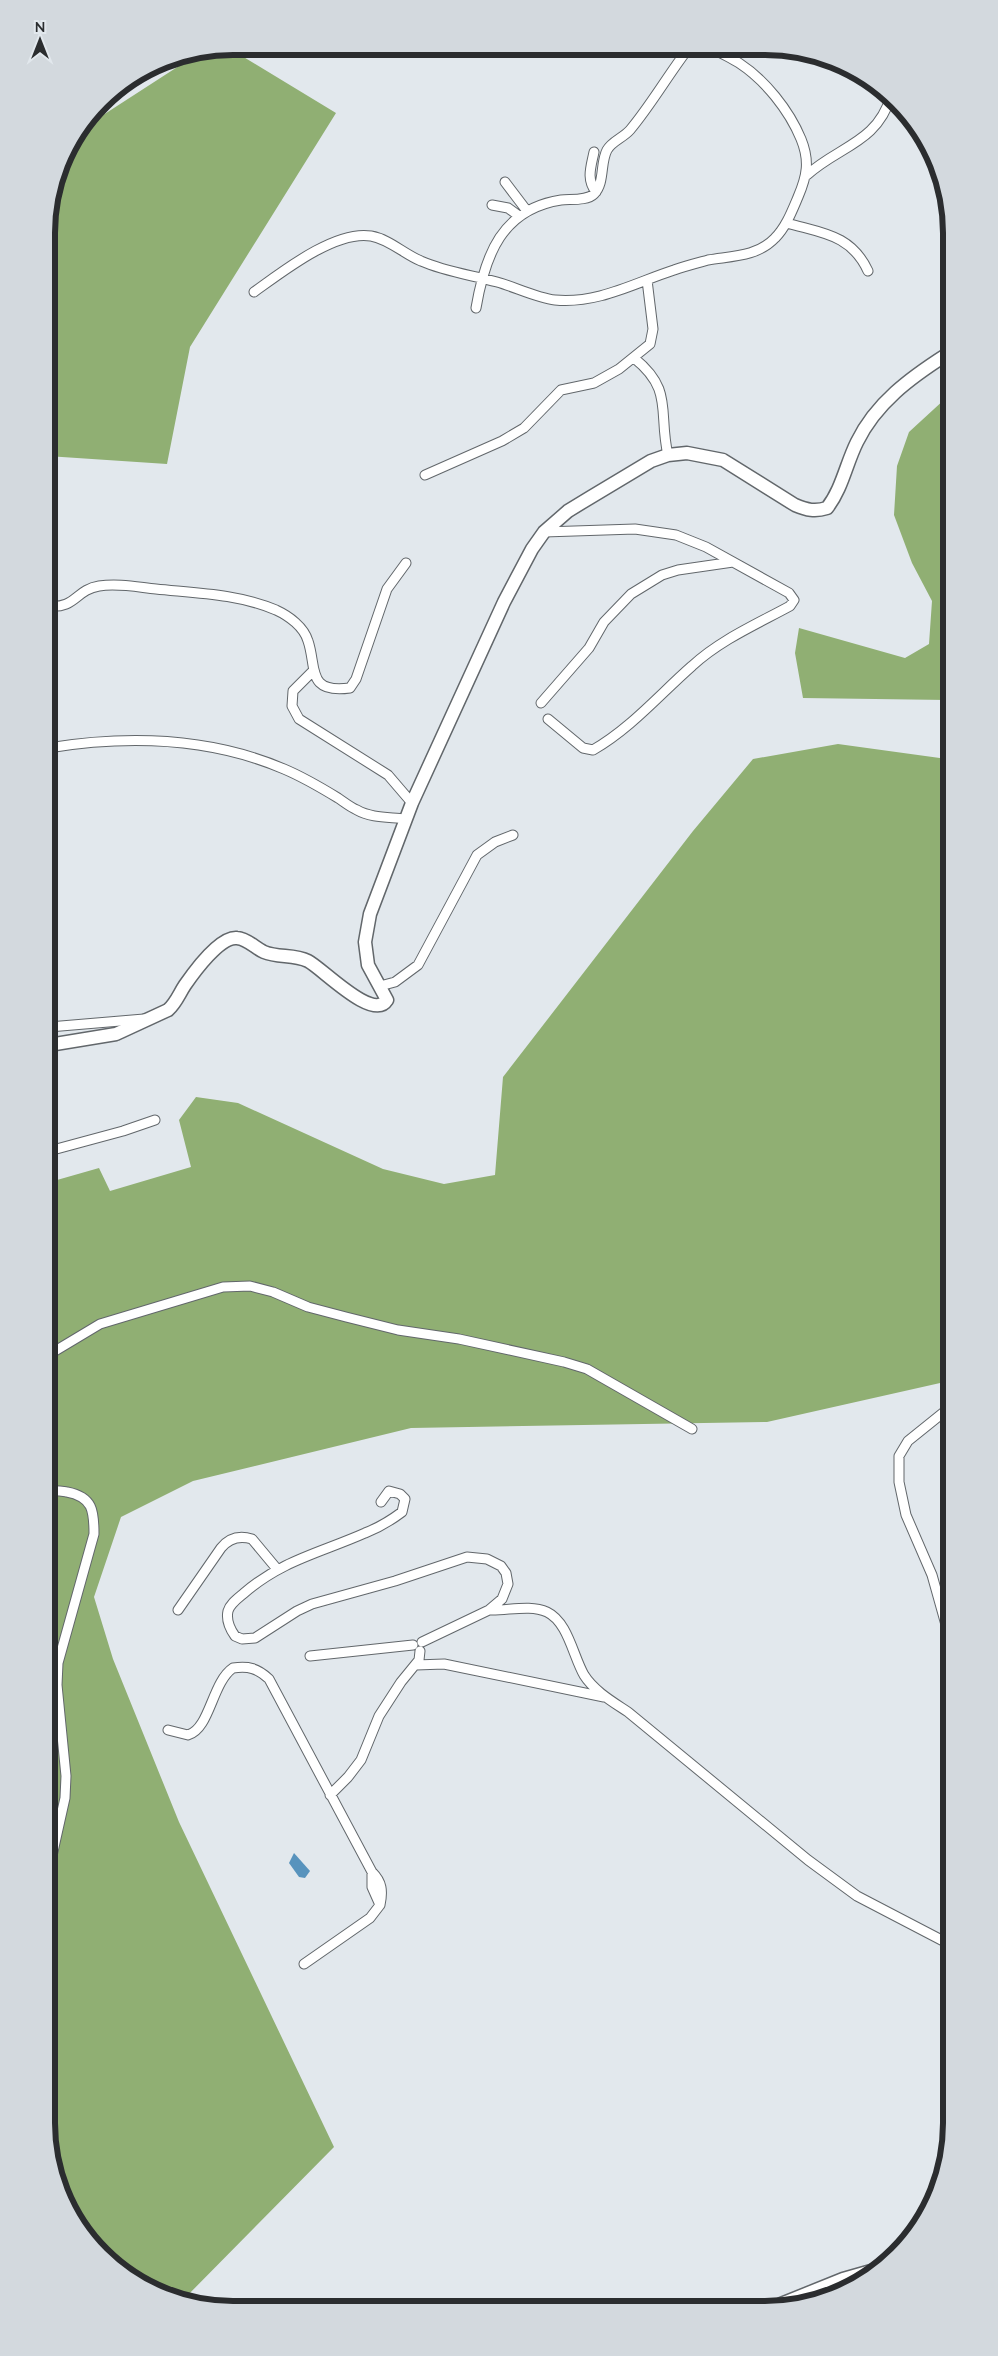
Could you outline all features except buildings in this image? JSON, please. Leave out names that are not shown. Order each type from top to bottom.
[{"type":"main road","points":[[55,1044],[116,1034],[173,1005],[186,984],[215,949],[223,941],[231,938],[246,941],[270,954],[295,956],[308,961],[362,1001],[381,1006],[385,1004],[387,1000],[386,994],[368,966],[365,942],[370,914],[412,802],[504,602],[532,549],[544,532],[576,506],[651,460],[668,455],[687,453],[723,460],[795,505],[818,511],[827,508],[840,486],[857,443],[880,408],[907,381],[943,357]]},
{"type":"main road","points":[[796,2298],[857,2275]]},
{"type":"street","points":[[476,308],[482,278],[498,240],[523,214],[557,201],[588,198],[596,192],[607,150],[631,129],[684,55]]},
{"type":"street","points":[[254,292],[310,254],[341,240],[353,237],[371,236],[428,264],[462,276],[482,278],[552,300],[572,301],[616,292],[693,264],[746,255],[762,248],[775,239],[786,223],[807,175],[808,162],[805,147],[798,131],[782,107],[750,71],[724,55]]},
{"type":"street","points":[[807,175],[826,159],[871,132],[880,121],[888,104]]},
{"type":"street","points":[[594,152],[589,176],[591,185],[596,192]]},
{"type":"street","points":[[505,182],[523,214]]},
{"type":"street","points":[[492,205],[508,208],[523,214]]},
{"type":"street","points":[[786,223],[845,241],[859,254],[868,270]]},
{"type":"street","points":[[425,475],[502,441],[524,428],[561,390],[594,382],[634,358],[650,344],[652,337],[646,280]]},
{"type":"street","points":[[634,358],[650,374],[662,393],[664,437],[668,455]]},
{"type":"street","points":[[544,532],[614,529],[658,531],[690,540],[789,594],[794,600],[793,603],[729,639],[704,657],[626,728],[593,750],[583,748],[548,719]]},
{"type":"street","points":[[541,703],[589,648],[604,622],[631,594],[662,575],[678,570],[733,562]]},
{"type":"street","points":[[55,606],[65,606],[80,594],[96,587],[116,585],[209,594],[242,600],[276,610],[301,627],[308,639],[313,671],[319,682],[331,688],[350,688],[356,679],[388,589],[406,564]]},
{"type":"street","points":[[313,671],[293,691],[292,706],[299,719],[388,775],[412,802]]},
{"type":"street","points":[[55,747],[117,740],[145,739],[201,744],[282,768],[310,781],[357,811],[374,816],[405,819]]},
{"type":"street","points":[[380,986],[395,982],[418,965],[477,855],[495,842],[513,835]]},
{"type":"street","points":[[55,1026],[150,1018]]},
{"type":"street","points":[[55,1150],[155,1120]]},
{"type":"street","points":[[55,1351],[100,1324],[223,1287],[250,1286],[273,1292],[308,1308],[398,1330],[459,1339],[572,1364],[587,1369],[692,1429]]},
{"type":"street","points":[[943,1413],[908,1441],[900,1456],[899,1482],[906,1515],[932,1575],[943,1614]]},
{"type":"street","points":[[55,1490],[77,1494],[91,1504],[94,1517],[94,1534],[58,1664],[57,1685],[66,1776],[65,1798],[55,1843]]},
{"type":"street","points":[[310,1656],[418,1646],[489,1610],[506,1594],[508,1584],[506,1573],[501,1566],[487,1559],[467,1557],[395,1581],[312,1604],[297,1611],[255,1638],[238,1638],[228,1624],[228,1608],[277,1569],[307,1554],[387,1523],[402,1512],[405,1499],[400,1494],[390,1491],[381,1502]]},
{"type":"street","points":[[178,1610],[221,1548],[226,1542],[234,1538],[252,1539],[277,1569]]},
{"type":"street","points":[[489,1610],[536,1609],[548,1612],[556,1619],[564,1631],[584,1675],[606,1697],[628,1712],[808,1860],[857,1896],[943,1941]]},
{"type":"street","points":[[330,1794],[348,1777],[361,1760],[379,1716],[401,1682],[419,1660],[418,1646]]},
{"type":"street","points":[[416,1666],[444,1664],[606,1697]]},
{"type":"street","points":[[168,1730],[183,1735],[194,1734],[226,1673],[233,1668],[253,1667],[269,1680],[372,1872],[372,1886],[380,1905],[370,1918],[304,1964]]},
{"type":"green space","points":[[221,55],[240,55],[336,113],[190,347],[167,464],[55,457],[55,221],[58,198],[64,176],[73,154],[96,120],[186,61]]},
{"type":"green space","points":[[943,401],[943,700],[803,698],[795,653],[799,628],[905,658],[929,644],[932,601],[912,563],[894,515],[897,466],[909,432]]},
{"type":"green space","points":[[838,744],[943,758],[943,1382],[767,1422],[411,1428],[193,1481],[121,1517],[94,1597],[113,1659],[179,1822],[334,2147],[188,2295],[176,2292],[154,2283],[124,2264],[92,2232],[73,2202],[64,2180],[58,2158],[55,2135],[55,2038],[58,2033],[55,2028],[55,1181],[99,1168],[110,1191],[191,1167],[179,1120],[196,1097],[238,1103],[383,1169],[444,1184],[495,1175],[503,1077],[693,831],[753,759]]},
{"type":"water","points":[[294,1853],[310,1871],[305,1878],[299,1877],[289,1863]]}]
